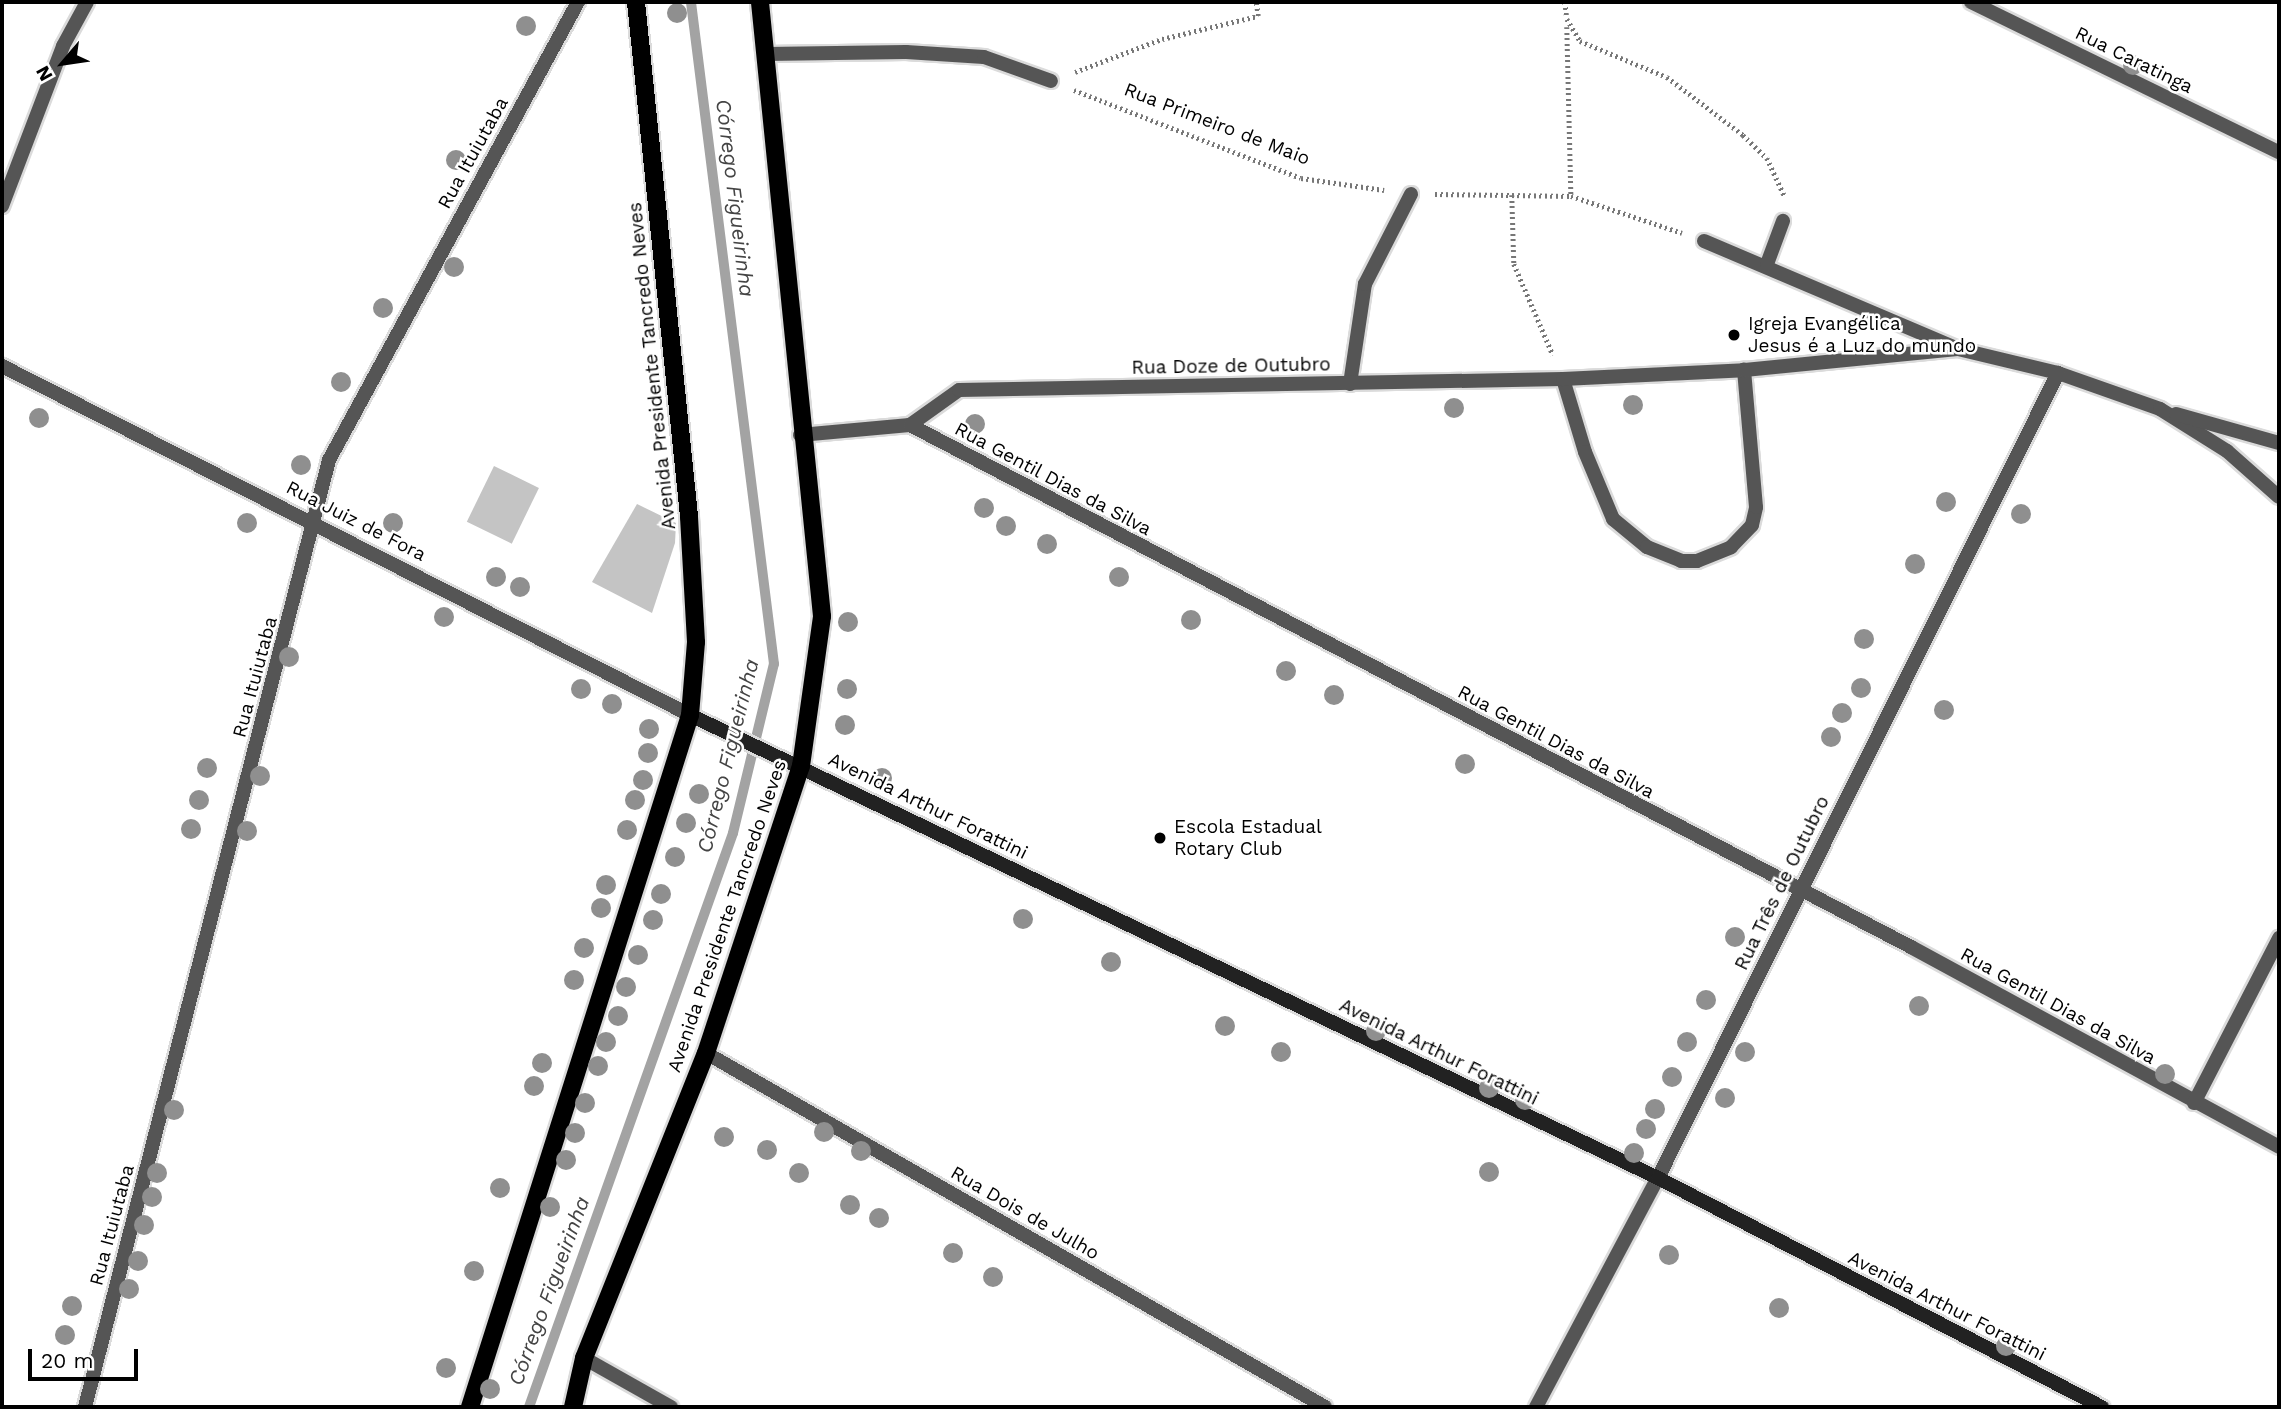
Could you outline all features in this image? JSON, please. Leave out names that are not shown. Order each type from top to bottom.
[{"type":"main road","name":"Avenida Presidente Tancredo Neves","points":[[470,1407],[690,715],[696,642],[689,516],[636,2]]},
{"type":"main road","name":"Avenida Presidente Tancredo Neves","points":[[573,1407],[584,1358],[706,1053],[801,766],[822,616],[800,435],[760,2]]},
{"type":"street","points":[[2,206],[63,47],[87,2]]},
{"type":"street","name":"Rua Ituiutaba","points":[[85,1407],[329,460],[578,2]]},
{"type":"street","name":"Rua Caratinga","points":[[1972,2],[2279,152]]},
{"type":"street","points":[[766,54],[906,52],[984,57],[1051,81]]},
{"type":"street","points":[[1350,384],[1365,284],[1411,194]]},
{"type":"street","points":[[1767,264],[1783,221]]},
{"type":"street","points":[[1704,241],[1767,264],[1958,349],[2058,373],[2160,409],[2279,443]]},
{"type":"street","name":"Rua Doze de Outubro","points":[[910,425],[959,390],[1563,379],[1744,370],[1958,349]]},
{"type":"street","name":"Rua Juiz de Fora","points":[[2,366],[315,522],[690,715]]},
{"type":"street","points":[[1563,379],[1589,464],[1613,519],[1647,547],[1681,561],[1697,561],[1731,547],[1752,525],[1756,508],[1744,370]]},
{"type":"street","name":"Rua Três de Outubro","points":[[1536,1407],[1658,1178],[2058,373]]},
{"type":"street","points":[[2160,409],[2227,451],[2279,497]]},
{"type":"street","points":[[800,435],[910,425]]},
{"type":"street","name":"Rua Gentil Dias da Silva","points":[[910,425],[1799,892],[1911,947],[2279,1147]]},
{"type":"street","name":"Avenida Arthur Forattini","points":[[690,715],[1658,1178],[2102,1407]]},
{"type":"street","points":[[2194,1103],[2279,938]]},
{"type":"street","name":"Rua Dois de Julho","points":[[706,1053],[1325,1407]]},
{"type":"street","points":[[584,1358],[671,1407]]},
{"type":"path","points":[[1102,62],[1162,40],[1258,16],[1256,2]]},
{"type":"path","points":[[1565,2],[1571,196]]},
{"type":"path","points":[[1567,19],[1580,41],[1667,76],[1743,135],[1778,176],[1785,196],[1783,221]]},
{"type":"path","name":"Rua Primeiro de Maio","points":[[1051,81],[1301,178],[1411,194],[1571,196],[1658,224]]},
{"type":"path","points":[[1512,195],[1514,264],[1563,379]]},
{"type":"building","points":[[494,466],[539,488],[512,544],[467,522]]},
{"type":"building","points":[[637,504],[676,523],[675,543],[652,613],[592,582]]},
{"type":"waterway","name":"Córrego Figueirinha","points":[[529,1407],[733,833],[774,664],[691,2]]},
{"type":"place","name":"Igreja Evangélica Jesus é a Luz do mundo","points":[[1734,335]]},
{"type":"place","name":"Escola Estadual Rotary Club","points":[[1160,838]]}]
